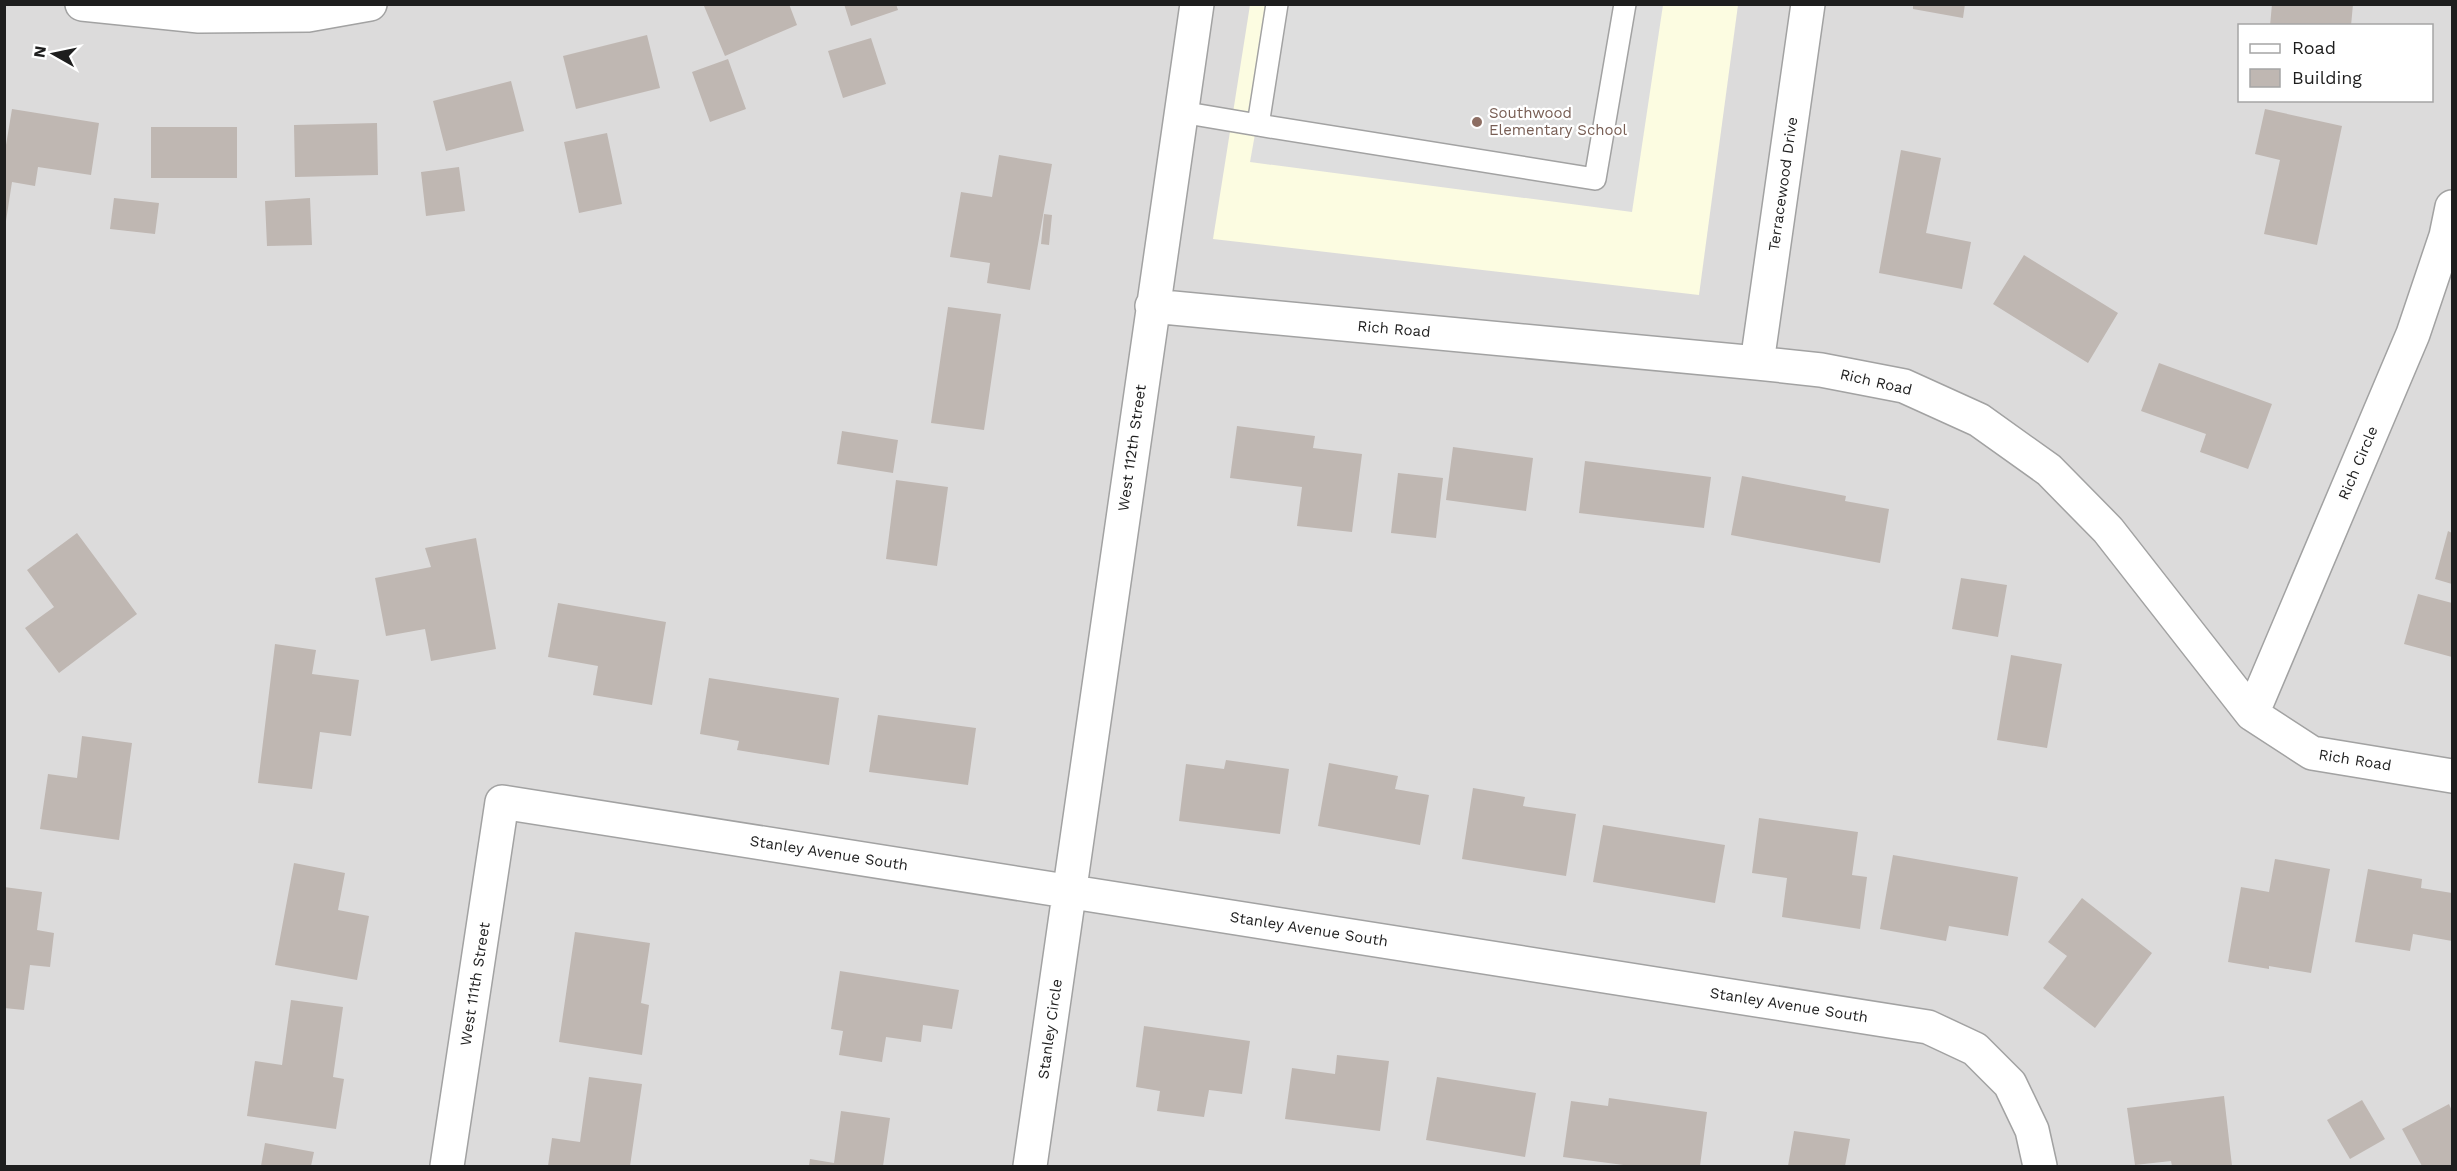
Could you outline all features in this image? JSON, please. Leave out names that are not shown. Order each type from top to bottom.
[{"type":"street","points":[[82,4],[199,16],[308,15],[370,4]]},
{"type":"street","name":"West 112th Street","points":[[1069,891],[1197,4]]},
{"type":"street","name":"Terracewood Drive","points":[[1757,363],[1808,4]]},
{"type":"street","name":"Rich Circle","points":[[2252,714],[2413,334],[2446,236],[2452,207]]},
{"type":"street","name":"Rich Road","points":[[1152,306],[1757,363],[1821,370],[1904,386],[1979,420],[2049,470],[2108,530],[2252,714],[2312,753],[2452,776]]},
{"type":"street","name":"Stanley Avenue South","points":[[502,802],[1928,1028],[1975,1049],[2010,1084],[2032,1130],[2040,1167]]},
{"type":"street","name":"West 111th Street","points":[[447,1167],[502,802]]},
{"type":"street","name":"Stanley Circle","points":[[1030,1167],[1069,891]]},
{"type":"lane","points":[[1258,125],[1277,4]]},
{"type":"lane","points":[[1181,112],[1595,179],[1625,4]]},
{"type":"shaded area","points":[[5,5],[2452,5],[2452,1166],[5,1166]]},
{"type":"shaded area","name":"Southwood Elementary School","points":[[1250,5],[1738,5],[1699,295],[1213,239]]},
{"type":"shaded area","points":[[1278,5],[1663,5],[1632,212],[1250,162]]},
{"type":"building","points":[[709,4],[789,4],[797,25],[725,56],[704,6]]},
{"type":"building","points":[[844,4],[896,4],[898,10],[851,26]]},
{"type":"building","points":[[1913,4],[1965,4],[1963,18],[1913,9]]},
{"type":"building","points":[[2272,4],[2353,4],[2351,24],[2270,24]]},
{"type":"building","points":[[647,35],[660,88],[576,109],[563,56]]},
{"type":"building","points":[[871,38],[886,84],[843,98],[828,51]]},
{"type":"building","points":[[728,59],[746,109],[710,122],[692,72]]},
{"type":"building","points":[[511,81],[524,131],[446,151],[433,101]]},
{"type":"building","points":[[12,109],[99,123],[91,175],[38,167],[35,186],[12,182],[6,221],[4,157]]},
{"type":"building","points":[[2265,109],[2342,126],[2317,245],[2264,234],[2280,160],[2255,154]]},
{"type":"building","points":[[377,123],[378,175],[295,177],[294,125]]},
{"type":"building","points":[[151,127],[237,127],[237,178],[151,178]]},
{"type":"building","points":[[607,133],[622,204],[579,213],[564,142]]},
{"type":"building","points":[[1901,150],[1941,158],[1926,233],[1971,242],[1962,289],[1879,273]]},
{"type":"building","points":[[999,155],[1052,164],[1030,290],[987,283],[990,263],[950,257],[961,192],[992,197]]},
{"type":"building","points":[[459,167],[465,211],[426,216],[421,172]]},
{"type":"building","points":[[114,198],[159,203],[155,234],[110,229]]},
{"type":"building","points":[[310,198],[312,245],[267,246],[265,201]]},
{"type":"building","points":[[1044,214],[1052,215],[1049,245],[1041,244]]},
{"type":"building","points":[[2024,255],[2118,313],[2088,363],[1993,304]]},
{"type":"building","points":[[948,307],[1001,314],[984,430],[931,423]]},
{"type":"building","points":[[2159,363],[2272,404],[2248,469],[2200,452],[2206,434],[2141,411]]},
{"type":"building","points":[[1237,426],[1315,436],[1313,448],[1362,454],[1352,532],[1297,526],[1302,487],[1230,478]]},
{"type":"building","points":[[842,431],[898,440],[893,473],[837,464]]},
{"type":"building","points":[[1453,447],[1533,458],[1526,511],[1446,500]]},
{"type":"building","points":[[1585,461],[1711,477],[1704,528],[1579,513]]},
{"type":"building","points":[[1398,473],[1443,478],[1436,538],[1391,533]]},
{"type":"building","points":[[1742,476],[1846,496],[1845,501],[1889,509],[1880,563],[1731,535]]},
{"type":"building","points":[[896,480],[948,487],[937,566],[886,559]]},
{"type":"building","points":[[2448,531],[2452,533],[2452,584],[2435,579]]},
{"type":"building","points":[[77,533],[137,614],[59,673],[25,628],[54,607],[27,570]]},
{"type":"building","points":[[476,538],[496,649],[431,661],[425,629],[386,636],[375,578],[431,567],[425,548]]},
{"type":"building","points":[[1961,578],[2007,585],[1998,637],[1952,629]]},
{"type":"building","points":[[2418,594],[2452,603],[2452,657],[2404,644]]},
{"type":"building","points":[[558,603],[666,622],[652,705],[593,695],[598,666],[548,657]]},
{"type":"building","points":[[275,644],[316,650],[312,674],[359,680],[351,736],[320,732],[312,789],[258,783]]},
{"type":"building","points":[[2011,655],[2062,664],[2047,748],[1997,740]]},
{"type":"building","points":[[709,678],[839,698],[829,765],[737,750],[739,741],[700,734]]},
{"type":"building","points":[[878,715],[976,728],[968,785],[869,772]]},
{"type":"building","points":[[82,736],[132,743],[119,840],[40,829],[48,774],[77,778]]},
{"type":"building","points":[[1226,760],[1289,769],[1280,834],[1179,821],[1186,764],[1224,769]]},
{"type":"building","points":[[1329,763],[1398,776],[1395,789],[1429,795],[1420,845],[1318,826]]},
{"type":"building","points":[[1473,788],[1525,797],[1523,806],[1576,814],[1566,876],[1462,859]]},
{"type":"building","points":[[1759,818],[1858,832],[1852,875],[1867,877],[1860,929],[1782,917],[1787,878],[1752,873]]},
{"type":"building","points":[[1603,825],[1725,845],[1715,903],[1593,882]]},
{"type":"building","points":[[1893,855],[2018,877],[2008,936],[1949,926],[1946,941],[1880,929]]},
{"type":"building","points":[[2275,859],[2330,869],[2311,973],[2228,962],[2241,887],[2269,892]]},
{"type":"building","points":[[294,863],[345,873],[338,910],[369,916],[357,980],[275,965]]},
{"type":"building","points":[[2368,869],[2422,879],[2421,888],[2452,893],[2452,941],[2413,934],[2410,951],[2355,942]]},
{"type":"building","points":[[4,887],[42,892],[37,930],[54,933],[50,967],[30,965],[24,1010],[4,1008]]},
{"type":"building","points":[[2082,898],[2152,953],[2095,1028],[2043,988],[2067,956],[2048,942]]},
{"type":"building","points":[[575,932],[650,943],[641,1003],[649,1005],[642,1055],[559,1042]]},
{"type":"building","points":[[840,971],[959,990],[952,1029],[923,1025],[921,1042],[886,1037],[882,1062],[839,1055],[843,1031],[831,1029]]},
{"type":"building","points":[[291,1000],[343,1007],[333,1077],[344,1079],[336,1129],[247,1116],[255,1061],[282,1065]]},
{"type":"building","points":[[1144,1026],[1250,1041],[1242,1094],[1209,1090],[1204,1117],[1157,1111],[1160,1091],[1136,1087]]},
{"type":"building","points":[[1337,1055],[1389,1061],[1380,1131],[1285,1119],[1292,1068],[1335,1074]]},
{"type":"building","points":[[589,1077],[642,1084],[630,1166],[548,1166],[552,1138],[580,1142]]},
{"type":"building","points":[[1437,1077],[1536,1093],[1525,1157],[1426,1140]]},
{"type":"building","points":[[2224,1096],[2232,1166],[2172,1166],[2171,1161],[2135,1165],[2127,1108]]},
{"type":"building","points":[[1609,1098],[1707,1112],[1700,1166],[1631,1166],[1563,1157],[1571,1101],[1608,1106]]},
{"type":"building","points":[[2362,1100],[2385,1139],[2350,1159],[2327,1120]]},
{"type":"building","points":[[2449,1104],[2452,1111],[2452,1166],[2422,1166],[2402,1129]]},
{"type":"building","points":[[841,1111],[890,1118],[883,1166],[809,1166],[810,1159],[834,1163]]},
{"type":"building","points":[[1794,1131],[1850,1139],[1845,1166],[1788,1166]]},
{"type":"building","points":[[265,1143],[314,1152],[311,1166],[261,1166]]},
{"type":"place","name":"Southwood Elementary School","points":[[1477,122]]}]
